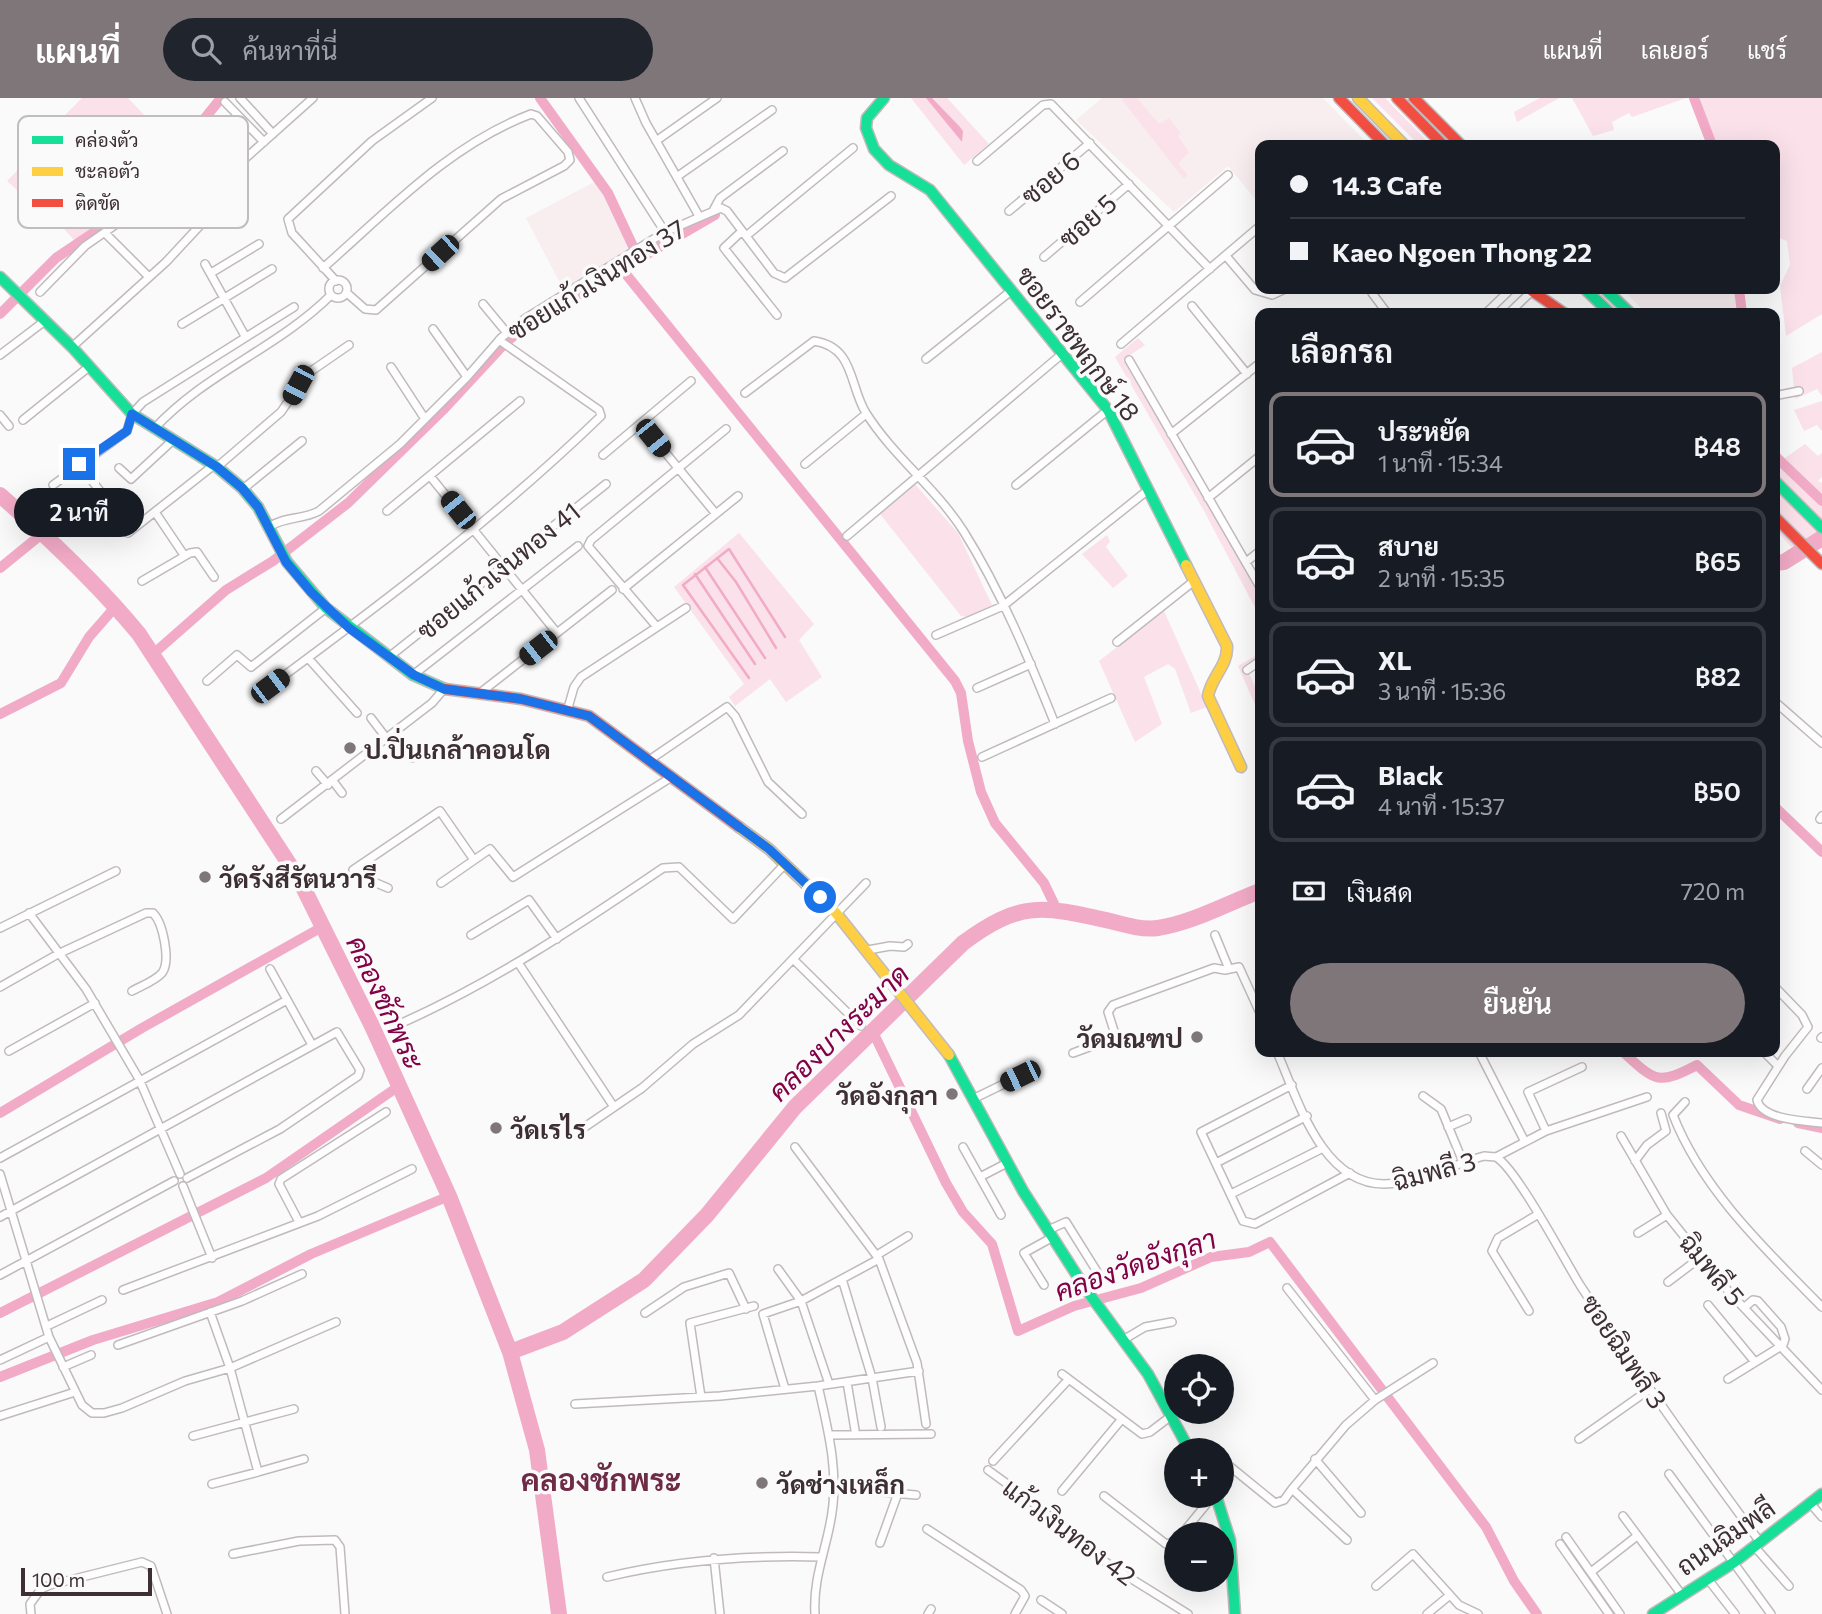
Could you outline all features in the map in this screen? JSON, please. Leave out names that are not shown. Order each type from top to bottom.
[{"type":"street","points":[[240,98],[272,134]]},
{"type":"street","points":[[248,156],[313,98]]},
{"type":"street","points":[[323,268],[431,174],[482,136],[531,114],[537,116],[568,152],[570,160],[564,166],[501,199],[376,310],[365,309],[347,293],[346,285],[336,281],[323,268],[292,233],[288,219],[372,141],[432,98]]},
{"type":"street","points":[[579,98],[665,232]]},
{"type":"street","points":[[635,98],[699,216]]},
{"type":"street","points":[[656,141],[717,98]]},
{"type":"street","name":"ซอยราชพฤกษ์ 18","points":[[884,98],[870,111],[867,118],[866,128],[874,149],[889,164],[930,190],[1108,410],[1229,652],[1208,691],[1208,696],[1241,767]]},
{"type":"street","points":[[1339,98],[1380,140]]},
{"type":"street","points":[[1358,98],[1399,140]]},
{"type":"street","points":[[1396,98],[1438,140]]},
{"type":"street","points":[[1408,98],[1448,140]]},
{"type":"street","points":[[1414,98],[1456,140]]},
{"type":"street","points":[[225,102],[239,116]]},
{"type":"street","points":[[978,161],[1043,106],[1051,104],[1210,269]]},
{"type":"street","points":[[678,176],[772,110]]},
{"type":"street","points":[[248,126],[264,142]]},
{"type":"street","name":"ซอย 6","points":[[1009,211],[1090,143]]},
{"type":"street","points":[[778,315],[724,248],[853,148]]},
{"type":"street","points":[[714,209],[720,198],[783,151]]},
{"type":"street","points":[[1080,302],[1228,176]]},
{"type":"street","name":"ซอย 5","points":[[1044,257],[1129,184]]},
{"type":"street","name":"ซอยแก้วเงินทอง 37","points":[[269,527],[285,518],[303,517],[319,511],[425,419],[507,333],[526,318],[665,232],[714,209],[727,211],[774,273],[785,278],[891,196]]},
{"type":"street","points":[[40,292],[67,262],[112,228]]},
{"type":"street","points":[[72,347],[166,262],[198,228]]},
{"type":"street","points":[[1121,344],[1255,230]]},
{"type":"street","points":[[105,233],[148,276]]},
{"type":"street","points":[[211,273],[259,244]]},
{"type":"street","points":[[1226,256],[1255,290]]},
{"type":"street","points":[[205,264],[245,336]]},
{"type":"street","points":[[182,324],[272,269]]},
{"type":"street","points":[[331,295],[330,286],[336,281]]},
{"type":"street","points":[[4,284],[46,320],[132,414],[216,466],[243,489],[269,527],[286,562],[326,608],[349,628],[414,675],[444,689],[568,708],[607,727],[670,778],[741,827],[836,913],[934,1031],[1007,1163],[1050,1233],[1092,1298],[1148,1374],[1164,1403]]},
{"type":"street","points":[[926,359],[1011,291]]},
{"type":"street","points":[[331,295],[340,298],[347,293]]},
{"type":"street","points":[[1491,308],[1506,294]]},
{"type":"street","points":[[1514,308],[1527,294]]},
{"type":"street","points":[[1535,294],[1548,308]]},
{"type":"street","points":[[1537,294],[1557,308]]},
{"type":"street","points":[[1551,294],[1565,308]]},
{"type":"street","points":[[1590,294],[1605,308]]},
{"type":"street","points":[[1610,294],[1625,308]]},
{"type":"street","points":[[154,429],[176,405],[233,364],[307,319],[331,295]]},
{"type":"street","points":[[483,304],[507,333]]},
{"type":"street","points":[[1192,306],[1247,374]]},
{"type":"street","points":[[53,485],[127,431],[132,414],[154,394],[294,307]]},
{"type":"street","points":[[0,355],[46,320]]},
{"type":"street","points":[[433,329],[467,377]]},
{"type":"street","points":[[270,686],[349,628],[472,528],[572,444],[602,414],[499,340]]},
{"type":"street","points":[[744,393],[814,341],[822,342],[851,368],[855,391],[866,414],[964,532],[1031,664],[1055,724]]},
{"type":"street","points":[[128,534],[281,412],[307,374],[349,345]]},
{"type":"street","points":[[848,536],[1062,354]]},
{"type":"street","points":[[1129,360],[1255,578]]},
{"type":"street","points":[[23,420],[90,366]]},
{"type":"street","points":[[391,367],[425,419]]},
{"type":"street","points":[[1171,434],[1255,367]]},
{"type":"street","points":[[603,455],[691,381]]},
{"type":"street","points":[[1780,395],[1799,391]]},
{"type":"street","points":[[387,511],[520,401]]},
{"type":"street","points":[[1016,485],[1108,410]]},
{"type":"street","points":[[805,464],[866,414]]},
{"type":"street","points":[[0,415],[9,426]]},
{"type":"street","points":[[641,423],[716,514]]},
{"type":"street","points":[[657,627],[591,551],[590,540],[726,429]]},
{"type":"street","points":[[119,468],[131,479],[172,441]]},
{"type":"street","points":[[243,489],[302,441]]},
{"type":"street","points":[[1208,498],[1255,460]]},
{"type":"street","points":[[79,464],[103,495]]},
{"type":"street","points":[[430,476],[557,633]]},
{"type":"street","name":"ซอยแก้วเงินทอง 41","points":[[389,657],[607,484]]},
{"type":"street","points":[[1780,486],[1822,528]]},
{"type":"street","points":[[936,635],[1003,606],[1148,490]]},
{"type":"street","points":[[623,589],[738,496]]},
{"type":"street","points":[[155,512],[184,555]]},
{"type":"street","points":[[1780,522],[1822,564]]},
{"type":"street","points":[[414,675],[578,546]]},
{"type":"street","points":[[142,581],[184,555],[197,552],[214,577]]},
{"type":"street","points":[[1246,562],[1255,555]]},
{"type":"street","points":[[1117,642],[1194,581]]},
{"type":"street","points":[[480,693],[612,590]]},
{"type":"street","points":[[207,681],[237,655],[251,667],[326,608]]},
{"type":"street","points":[[568,708],[581,677],[686,608]]},
{"type":"street","points":[[308,658],[357,713]]},
{"type":"street","points":[[977,688],[1031,664]]},
{"type":"street","points":[[1247,670],[1255,664]]},
{"type":"street","points":[[281,819],[391,736],[439,697],[444,689]]},
{"type":"street","points":[[982,757],[1111,698]]},
{"type":"street","points":[[1780,706],[1822,743]]},
{"type":"street","points":[[648,761],[727,708],[736,716],[768,782],[802,814]]},
{"type":"street","points":[[371,718],[412,758]]},
{"type":"street","points":[[316,771],[342,793]]},
{"type":"street","points":[[440,883],[491,849],[513,877],[670,778]]},
{"type":"street","points":[[388,888],[352,871],[440,811],[474,860]]},
{"type":"street","points":[[395,1026],[449,1003],[519,964],[663,869],[673,866],[684,871],[733,919],[785,864]]},
{"type":"street","points":[[0,928],[116,871]]},
{"type":"street","points":[[573,1135],[614,1107],[678,1055],[739,1015],[866,883]]},
{"type":"street","points":[[471,935],[529,900],[557,939]]},
{"type":"street","points":[[29,913],[95,1003],[139,1079],[212,1258]]},
{"type":"street","points":[[0,987],[58,954],[146,913],[153,913],[164,930],[164,969],[161,975],[132,991]]},
{"type":"street","points":[[1215,935],[1229,969]]},
{"type":"street","points":[[868,950],[890,946],[904,947],[908,944]]},
{"type":"street","points":[[793,959],[861,1026]]},
{"type":"street","points":[[519,964],[614,1107]]},
{"type":"street","points":[[1073,1053],[1114,1038],[1108,1012],[1117,1003],[1214,968],[1229,969],[1237,966],[1242,970],[1255,1001]]},
{"type":"street","points":[[270,969],[311,1043]]},
{"type":"street","points":[[1780,992],[1802,1015],[1808,1027],[1778,1066],[1758,1100],[1761,1110],[1822,1123]]},
{"type":"street","points":[[0,1158],[139,1079],[287,1000]]},
{"type":"street","points":[[9,1051],[95,1003]]},
{"type":"street","points":[[0,1217],[311,1043],[337,1032],[357,1061],[360,1070],[358,1076],[280,1129],[0,1275]]},
{"type":"street","name":"ฉิมพลี 3","points":[[1279,1057],[1323,1148],[1350,1173],[1383,1184],[1417,1178],[1463,1162],[1496,1157]]},
{"type":"street","points":[[1482,1057],[1524,1140]]},
{"type":"street","points":[[1769,1057],[1778,1066]]},
{"type":"street","points":[[1546,1132],[1528,1092],[1582,1067]]},
{"type":"street","points":[[1807,1089],[1822,1068]]},
{"type":"street","points":[[973,1099],[1020,1076],[1023,1079]]},
{"type":"street","points":[[1292,1085],[1202,1131],[1243,1221],[1255,1224],[1350,1173]]},
{"type":"street","points":[[1423,1096],[1438,1104],[1463,1162]]},
{"type":"street","points":[[1496,1157],[1524,1140],[1647,1097]]},
{"type":"street","points":[[1685,1102],[1673,1115],[1718,1192],[1744,1225],[1822,1307]]},
{"type":"street","points":[[299,1222],[279,1184],[281,1179],[386,1112]]},
{"type":"street","points":[[1635,1161],[1642,1156],[1645,1147],[1667,1130],[1661,1113]]},
{"type":"street","points":[[1216,1163],[1307,1116]]},
{"type":"street","points":[[1448,1128],[1467,1119]]},
{"type":"street","name":"ฉิมพลี 5","points":[[1621,1136],[1667,1215],[1745,1307],[1822,1390]]},
{"type":"street","points":[[795,1147],[878,1257],[919,1371],[926,1424]]},
{"type":"street","points":[[963,1147],[1001,1215]]},
{"type":"street","points":[[1231,1194],[1323,1148]]},
{"type":"street","points":[[1805,1151],[1822,1165]]},
{"type":"street","name":"ซอยฉิมพลี 3","points":[[1496,1157],[1513,1174],[1650,1389],[1789,1586]]},
{"type":"street","points":[[980,1177],[1007,1163]]},
{"type":"street","points":[[123,1290],[212,1258],[299,1222],[412,1169]]},
{"type":"street","points":[[0,1174],[49,1336],[82,1405],[92,1413],[104,1413],[185,1381],[230,1368],[336,1322]]},
{"type":"street","points":[[1529,1311],[1492,1251],[1497,1238],[1537,1215]]},
{"type":"street","points":[[1638,1233],[1667,1215]]},
{"type":"street","points":[[1044,1285],[1024,1253],[1066,1222],[1101,1278]]},
{"type":"street","points":[[785,1389],[762,1318],[766,1310],[801,1301],[842,1279],[908,1236]]},
{"type":"street","points":[[1668,1282],[1700,1256]]},
{"type":"street","points":[[778,1269],[801,1301],[829,1384]]},
{"type":"street","points":[[645,1313],[684,1287],[729,1273],[750,1308],[690,1323],[701,1397]]},
{"type":"street","points":[[118,1345],[210,1312],[302,1274]]},
{"type":"street","points":[[842,1279],[872,1378],[881,1427]]},
{"type":"street","points":[[1287,1288],[1380,1396]]},
{"type":"street","points":[[47,1326],[102,1300]]},
{"type":"street","points":[[1728,1379],[1783,1345],[1785,1334],[1758,1301],[1753,1300],[1745,1307]]},
{"type":"street","points":[[1708,1305],[1755,1362]]},
{"type":"street","points":[[210,1312],[230,1368],[258,1472]]},
{"type":"street","points":[[1124,1340],[1146,1327],[1172,1322]]},
{"type":"street","points":[[0,1360],[49,1336]]},
{"type":"street","points":[[63,1367],[91,1355]]},
{"type":"street","points":[[1234,1470],[1275,1503],[1284,1500],[1315,1459],[1346,1425],[1380,1396],[1433,1363]]},
{"type":"street","points":[[575,1404],[701,1397],[818,1386],[919,1371]]},
{"type":"street","points":[[993,1461],[1065,1377],[1121,1420],[1146,1435],[1164,1421]]},
{"type":"street","points":[[847,1382],[855,1430]]},
{"type":"street","points":[[815,1614],[814,1588],[830,1527],[835,1488],[830,1435],[818,1386]]},
{"type":"street","points":[[1579,1438],[1650,1389]]},
{"type":"street","points":[[0,1416],[75,1391]]},
{"type":"street","points":[[193,1436],[294,1409]]},
{"type":"street","points":[[1062,1491],[1121,1420]]},
{"type":"street","points":[[830,1435],[931,1434]]},
{"type":"street","points":[[212,1484],[304,1459]]},
{"type":"street","points":[[1315,1459],[1360,1513]]},
{"type":"street","name":"แก้วเงินทอง 42","points":[[988,1470],[1039,1507],[1074,1539],[1114,1568],[1188,1614]]},
{"type":"street","points":[[1669,1474],[1771,1614]]},
{"type":"street","points":[[835,1488],[916,1495]]},
{"type":"street","points":[[1292,1489],[1347,1540]]},
{"type":"street","points":[[880,1543],[898,1493]]},
{"type":"street","name":"ถนนฉิมพลี","points":[[1656,1613],[1733,1563],[1822,1494]]},
{"type":"street","points":[[1104,1496],[1164,1542]]},
{"type":"street","points":[[1810,1503],[1822,1517]]},
{"type":"street","points":[[1192,1522],[1204,1508]]},
{"type":"street","points":[[1219,1508],[1231,1535],[1236,1614]]},
{"type":"street","points":[[1623,1516],[1682,1595]]},
{"type":"street","points":[[927,1529],[1021,1590],[1025,1597],[1015,1614]]},
{"type":"street","points":[[1591,1572],[1637,1536]]},
{"type":"street","points":[[1566,1537],[1620,1614]]},
{"type":"street","points":[[233,1554],[299,1541],[335,1540],[340,1547],[345,1614]]},
{"type":"street","points":[[1560,1544],[1609,1614]]},
{"type":"street","points":[[1376,1586],[1413,1554],[1459,1605],[1478,1614]]},
{"type":"street","points":[[607,1577],[655,1565],[714,1558],[820,1557]]},
{"type":"street","points":[[714,1558],[720,1614]]},
{"type":"street","points":[[31,1614],[30,1604],[41,1589],[142,1562],[151,1566],[167,1614]]},
{"type":"street","points":[[1707,1578],[1735,1614]]},
{"type":"street","points":[[1427,1614],[1450,1595]]},
{"type":"street","points":[[1041,1600],[1062,1614]]},
{"type":"shaded area","points":[[82,98],[128,98],[145,116],[64,116]]},
{"type":"shaded area","points":[[911,98],[947,98],[989,144],[964,165]]},
{"type":"shaded area","points":[[926,98],[932,98],[960,127],[963,131],[962,142]]},
{"type":"shaded area","points":[[1102,98],[1323,98],[1364,140],[1255,140],[1255,199],[1228,166],[1174,212],[1076,120]]},
{"type":"shaded area","points":[[1137,98],[1159,124],[1169,118],[1181,133],[1178,136],[1189,152],[1178,164],[1188,175],[1184,179],[1122,100]]},
{"type":"shaded area","points":[[1372,98],[1385,98],[1426,140],[1414,140]]},
{"type":"shaded area","points":[[1540,98],[1559,98],[1517,122],[1514,112]]},
{"type":"shaded area","points":[[1572,98],[1686,98],[1632,117],[1629,113],[1612,122],[1614,130],[1593,136]]},
{"type":"shaded area","points":[[1697,98],[1822,98],[1822,314],[1786,336],[1780,286],[1790,265],[1787,241],[1780,238],[1780,140],[1712,140]]},
{"type":"shaded area","points":[[18,170],[18,191],[7,181]]},
{"type":"shaded area","points":[[596,181],[632,248],[563,289],[526,218]]},
{"type":"shaded area","points":[[63,228],[94,228],[75,241]]},
{"type":"shaded area","points":[[1627,294],[1735,294],[1737,308],[1641,308]]},
{"type":"shaded area","points":[[1138,338],[1145,345],[1123,360],[1255,585],[1255,608],[1204,511],[1115,357]]},
{"type":"shaded area","points":[[1822,352],[1822,396],[1817,389],[1795,399],[1792,368]]},
{"type":"shaded area","points":[[1822,401],[1822,431],[1817,425],[1804,431],[1794,410]]},
{"type":"shaded area","points":[[1805,444],[1818,456],[1822,453],[1822,477],[1818,481],[1822,483],[1822,533],[1796,552],[1780,534],[1780,453],[1785,458]]},
{"type":"shaded area","points":[[915,484],[958,533],[992,605],[967,617],[961,616],[880,514]]},
{"type":"shaded area","points":[[739,533],[814,624],[799,640],[822,677],[786,702],[770,679],[735,706],[729,697],[744,684],[674,587]]},
{"type":"shaded area","points":[[1107,535],[1110,541],[1106,547],[1128,576],[1113,588],[1082,554]]},
{"type":"shaded area","points":[[1164,611],[1207,707],[1191,713],[1175,669],[1168,664],[1144,677],[1162,724],[1135,742],[1099,661]]},
{"type":"shaded area","points":[[1255,656],[1255,661],[1243,668],[1246,674],[1249,673],[1255,687],[1255,705],[1238,666]]},
{"type":"waterway","points":[[207,116],[221,98]]},
{"type":"waterway","points":[[540,98],[608,193],[639,259],[623,269],[625,273],[955,681],[961,693],[968,741],[981,792],[995,823],[1044,883],[1057,910]]},
{"type":"waterway","points":[[1694,98],[1710,140]]},
{"type":"waterway","points":[[639,259],[715,215]]},
{"type":"waterway","points":[[0,314],[56,258],[101,228]]},
{"type":"waterway","points":[[152,655],[226,590],[273,561],[348,503],[443,410],[506,342],[536,319],[623,269]]},
{"type":"waterway","points":[[1740,294],[1741,308]]},
{"type":"waterway","points":[[1780,461],[1822,501]]},
{"type":"waterway","name":"คลองชักพระ","points":[[0,495],[72,562],[139,634],[299,879],[372,1026],[449,1196],[510,1352],[537,1450],[559,1614]]},
{"type":"waterway","points":[[0,568],[43,533]]},
{"type":"waterway","name":"คลองบางระมาด","points":[[1780,562],[1822,538]]},
{"type":"waterway","points":[[749,678],[683,585],[729,549],[785,637]]},
{"type":"waterway","points":[[717,558],[736,582],[776,648]]},
{"type":"waterway","points":[[705,567],[765,658]]},
{"type":"waterway","points":[[695,574],[755,664]]},
{"type":"waterway","points":[[0,714],[61,683],[89,637],[116,606]]},
{"type":"waterway","points":[[1780,812],[1822,852]]},
{"type":"waterway","name":"คลองบางระมาด","points":[[510,1352],[563,1332],[644,1280],[707,1215],[795,1107],[963,943],[983,929],[1001,919],[1033,910],[1067,912],[1134,927],[1158,928],[1197,917],[1255,893]]},
{"type":"waterway","points":[[0,1113],[142,1028],[322,927]]},
{"type":"waterway","name":"คลองวัดอังกุลา","points":[[873,1032],[946,1183],[963,1212],[992,1244],[1018,1331],[1074,1306],[1141,1288],[1211,1257],[1249,1252],[1270,1242],[1486,1527],[1514,1581],[1537,1614]]},
{"type":"waterway","points":[[1629,1057],[1650,1074],[1664,1078],[1697,1065],[1739,1105],[1780,1119]]},
{"type":"waterway","points":[[0,1313],[266,1178],[399,1086]]},
{"type":"waterway","points":[[1798,1123],[1822,1128]]},
{"type":"waterway","points":[[0,1377],[93,1340],[218,1302],[311,1254],[449,1196]]},
{"type":"traffic: fast","points":[[884,98],[867,118],[866,128],[874,149],[889,165],[930,190],[1108,410],[1186,565]]},
{"type":"traffic: fast","points":[[0,277],[72,347],[132,414],[217,467],[242,488],[258,507],[287,562],[326,608],[413,675],[445,689]]},
{"type":"traffic: fast","points":[[1590,294],[1605,308]]},
{"type":"traffic: fast","points":[[1610,294],[1625,308]]},
{"type":"traffic: fast","points":[[1780,486],[1822,528]]},
{"type":"traffic: fast","points":[[949,1055],[1023,1191],[1085,1288],[1148,1374],[1183,1438]]},
{"type":"traffic: fast","points":[[1653,1614],[1733,1563],[1822,1494]]},
{"type":"traffic: fast","points":[[1220,1508],[1230,1540],[1235,1614]]},
{"type":"traffic: slow","points":[[1358,98],[1399,140]]},
{"type":"traffic: slow","points":[[1186,565],[1227,646],[1225,660],[1208,696],[1241,767]]},
{"type":"traffic: slow","points":[[739,827],[769,849],[836,913],[949,1055]]},
{"type":"traffic: jam","points":[[1339,98],[1380,140]]},
{"type":"traffic: jam","points":[[1397,98],[1438,140]]},
{"type":"traffic: jam","points":[[1414,98],[1456,140]]},
{"type":"traffic: jam","points":[[1536,294],[1557,308]]},
{"type":"traffic: jam","points":[[1780,522],[1822,564]]},
{"type":"traffic: jam","points":[[445,689],[521,699],[589,716],[739,827]]},
{"type":"place","name":"ป.ปิ่นเกล้าคอนโด","points":[[350,748]]},
{"type":"place","name":"วัดรังสีรัตนวารี","points":[[205,877]]},
{"type":"place","name":"วัดมณฑป","points":[[1197,1037]]},
{"type":"place","name":"วัดอังกุลา","points":[[952,1094]]},
{"type":"place","name":"วัดเรไร","points":[[496,1128]]},
{"type":"place","name":"วัดช่างเหล็ก","points":[[762,1483]]},
{"type":"district","name":"คลองชักพระ","points":[[601,1478]]},
{"type":"route","points":[[79,464],[127,431],[132,414],[217,467],[242,488],[258,507],[286,562],[311,592],[349,628],[414,675],[444,689],[521,699],[568,708],[589,716],[607,727],[670,778],[741,827],[769,849],[820,897]]}]
